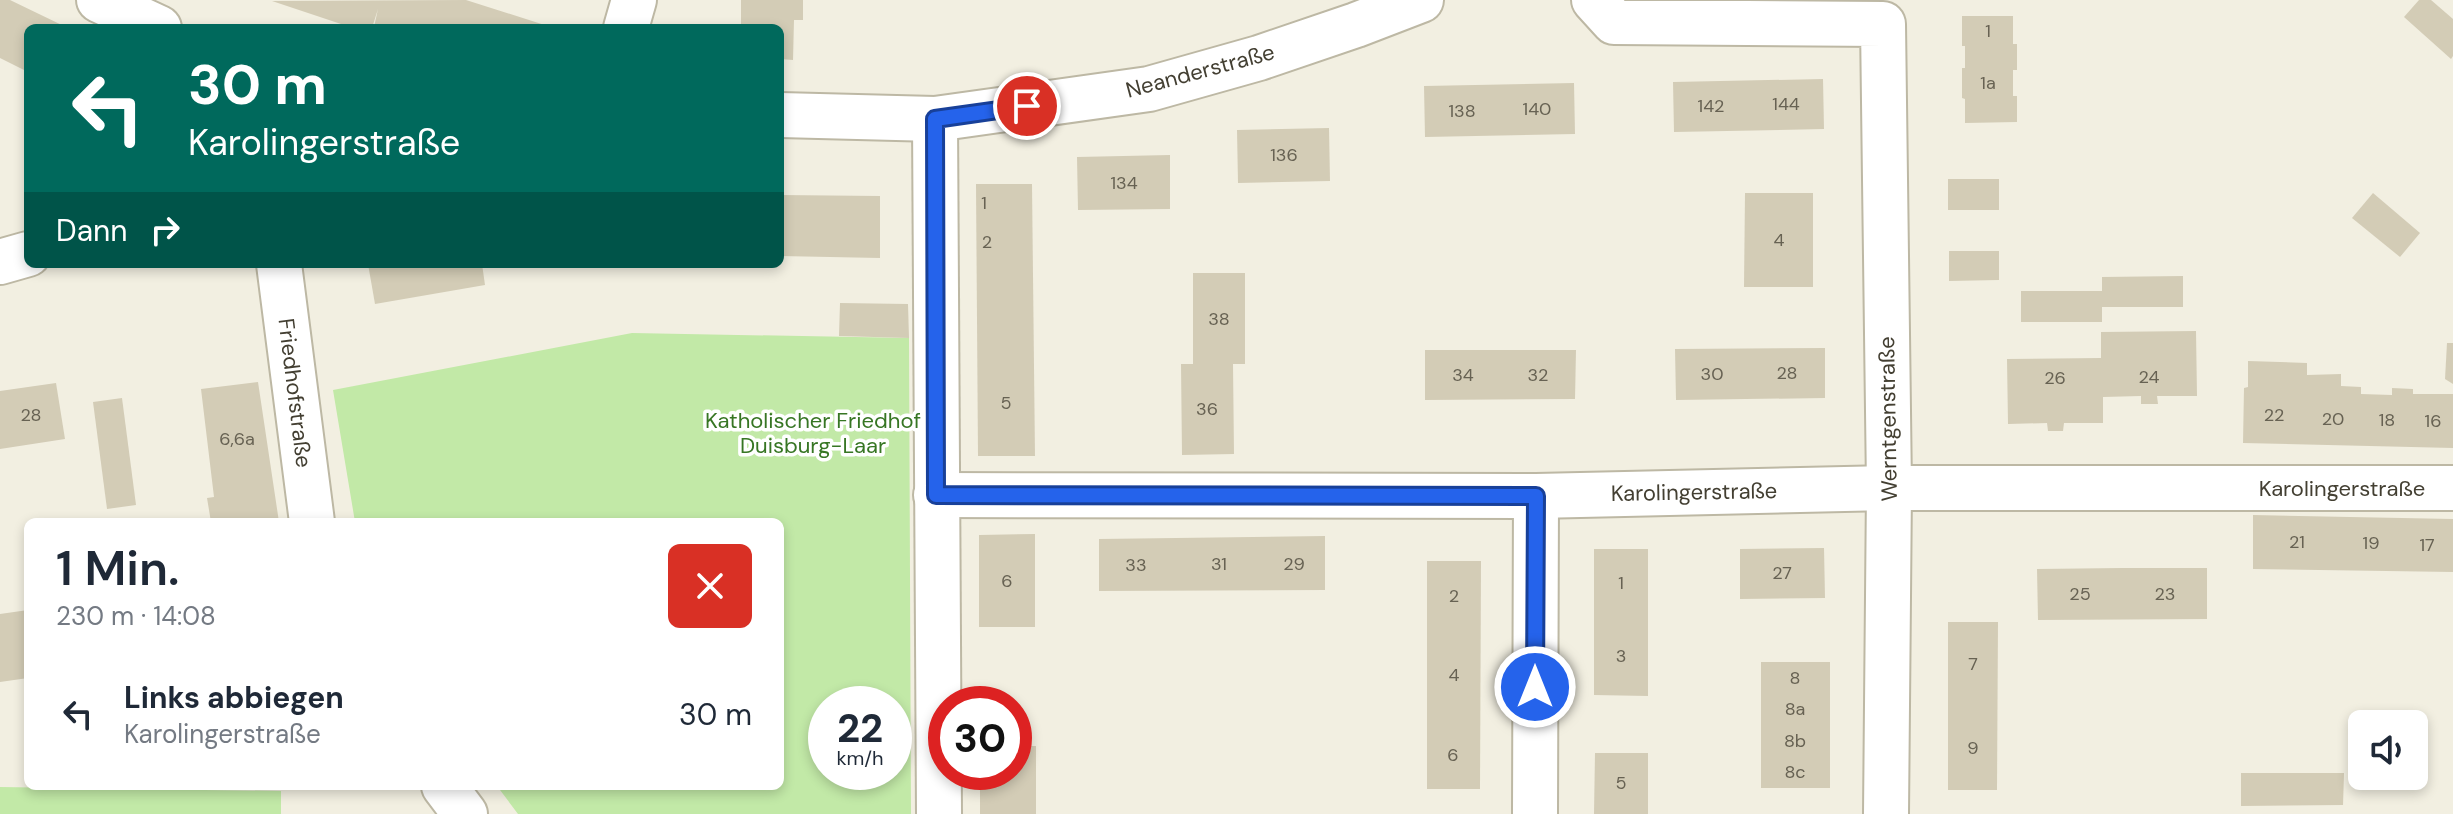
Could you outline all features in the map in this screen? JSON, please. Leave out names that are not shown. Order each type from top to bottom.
[{"type":"street","points":[[99,0],[150,24]]},
{"type":"street","points":[[627,24],[634,0]]},
{"type":"street","name":"Neanderstraße","points":[[784,115],[935,119],[1149,89],[1259,58],[1421,0]]},
{"type":"street","name":"Werntgenstraße","points":[[1594,0],[1614,22],[1883,24],[1889,488],[1886,814]]},
{"type":"street","points":[[935,119],[939,814]]},
{"type":"street","points":[[0,262],[24,255]]},
{"type":"street","name":"Friedhofstraße","points":[[280,268],[311,518]]},
{"type":"street","name":"Karolingerstraße","points":[[936,495],[1536,496],[1889,488],[2453,488]]},
{"type":"street","points":[[1535,814],[1536,496]]},
{"type":"street","points":[[447,790],[465,814]]},
{"type":"green space","name":"Katholischer Friedhof Duisburg-Laar","points":[[632,333],[909,338],[910,686],[808,686],[808,790],[911,790],[911,814],[518,814],[500,790],[784,790],[784,518],[354,518],[333,390]]},
{"type":"green space","points":[[0,787],[24,787],[24,790],[281,791],[281,814],[0,814]]},
{"type":"building","points":[[0,0],[10,0],[60,24],[24,24],[24,70],[0,58]]},
{"type":"building","points":[[466,0],[541,24],[375,24],[378,9],[373,24],[341,24],[272,1]]},
{"type":"building","points":[[741,0],[803,0],[803,20],[794,20],[793,60],[784,59],[784,24],[741,24]]},
{"type":"building","points":[[2419,0],[2431,0],[2453,19],[2451,59],[2404,17]]},
{"type":"building","points":[[1962,16],[2013,16],[2017,70],[2013,70],[2013,96],[2017,96],[2017,122],[1965,123]]},
{"type":"building","points":[[1823,79],[1824,129],[1674,132],[1673,82]]},
{"type":"building","points":[[1574,83],[1575,134],[1425,137],[1424,86]]},
{"type":"building","points":[[1329,128],[1330,181],[1238,183],[1237,130]]},
{"type":"building","points":[[1170,155],[1170,209],[1078,210],[1077,157]]},
{"type":"building","points":[[1948,179],[1999,179],[1999,210],[1948,210]]},
{"type":"building","points":[[976,184],[1032,184],[1035,456],[978,456]]},
{"type":"building","points":[[1745,193],[1813,193],[1813,287],[1744,287]]},
{"type":"building","points":[[2373,193],[2420,233],[2400,257],[2352,218]]},
{"type":"building","points":[[784,195],[880,196],[880,258],[784,256]]},
{"type":"building","points":[[1949,251],[1999,251],[1999,280],[1949,281]]},
{"type":"building","points":[[369,268],[483,268],[485,285],[375,304]]},
{"type":"building","points":[[1193,273],[1245,273],[1245,364],[1233,364],[1234,454],[1182,455],[1181,364],[1193,364]]},
{"type":"building","points":[[2183,276],[2183,307],[2102,307],[2102,322],[2021,322],[2021,291],[2102,291],[2102,277]]},
{"type":"building","points":[[840,303],[908,304],[909,338],[839,336]]},
{"type":"building","points":[[2196,331],[2197,396],[2157,396],[2158,404],[2141,404],[2141,396],[2103,397],[2103,423],[2064,423],[2063,431],[2048,431],[2047,423],[2008,424],[2007,359],[2101,358],[2101,332]]},
{"type":"building","points":[[2447,343],[2453,343],[2453,384],[2445,379]]},
{"type":"building","points":[[1825,348],[1825,398],[1676,400],[1675,349]]},
{"type":"building","points":[[1425,350],[1576,350],[1575,399],[1425,400]]},
{"type":"building","points":[[2248,361],[2307,363],[2307,375],[2341,374],[2341,386],[2361,387],[2361,394],[2392,395],[2392,388],[2413,389],[2413,394],[2453,394],[2453,448],[2243,443]]},
{"type":"building","points":[[258,382],[278,518],[210,518],[207,498],[214,497],[201,389]]},
{"type":"building","points":[[56,383],[65,439],[0,449],[0,391]]},
{"type":"building","points":[[122,398],[136,505],[107,509],[93,402]]},
{"type":"building","points":[[2253,515],[2453,519],[2453,572],[2253,569]]},
{"type":"building","points":[[1035,534],[1035,627],[979,627],[979,535]]},
{"type":"building","points":[[1325,536],[1325,590],[1099,591],[1099,539]]},
{"type":"building","points":[[1824,548],[1825,598],[1740,599],[1740,549]]},
{"type":"building","points":[[1594,549],[1648,549],[1648,696],[1594,695]]},
{"type":"building","points":[[1427,561],[1481,561],[1480,789],[1427,789]]},
{"type":"building","points":[[2207,568],[2207,619],[2038,620],[2037,569]]},
{"type":"building","points":[[24,611],[24,679],[0,682],[0,614]]},
{"type":"building","points":[[1948,622],[1998,622],[1997,790],[1948,790]]},
{"type":"building","points":[[1761,662],[1830,662],[1830,788],[1761,788]]},
{"type":"building","points":[[1032,746],[1036,746],[1036,814],[980,814],[980,790],[1032,790]]},
{"type":"building","points":[[1595,753],[1648,753],[1648,814],[1594,814]]},
{"type":"building","points":[[2241,773],[2344,773],[2343,805],[2241,806]]},
{"type":"route","points":[[1027,106],[935,119],[936,495],[1536,496],[1535,687]]}]
